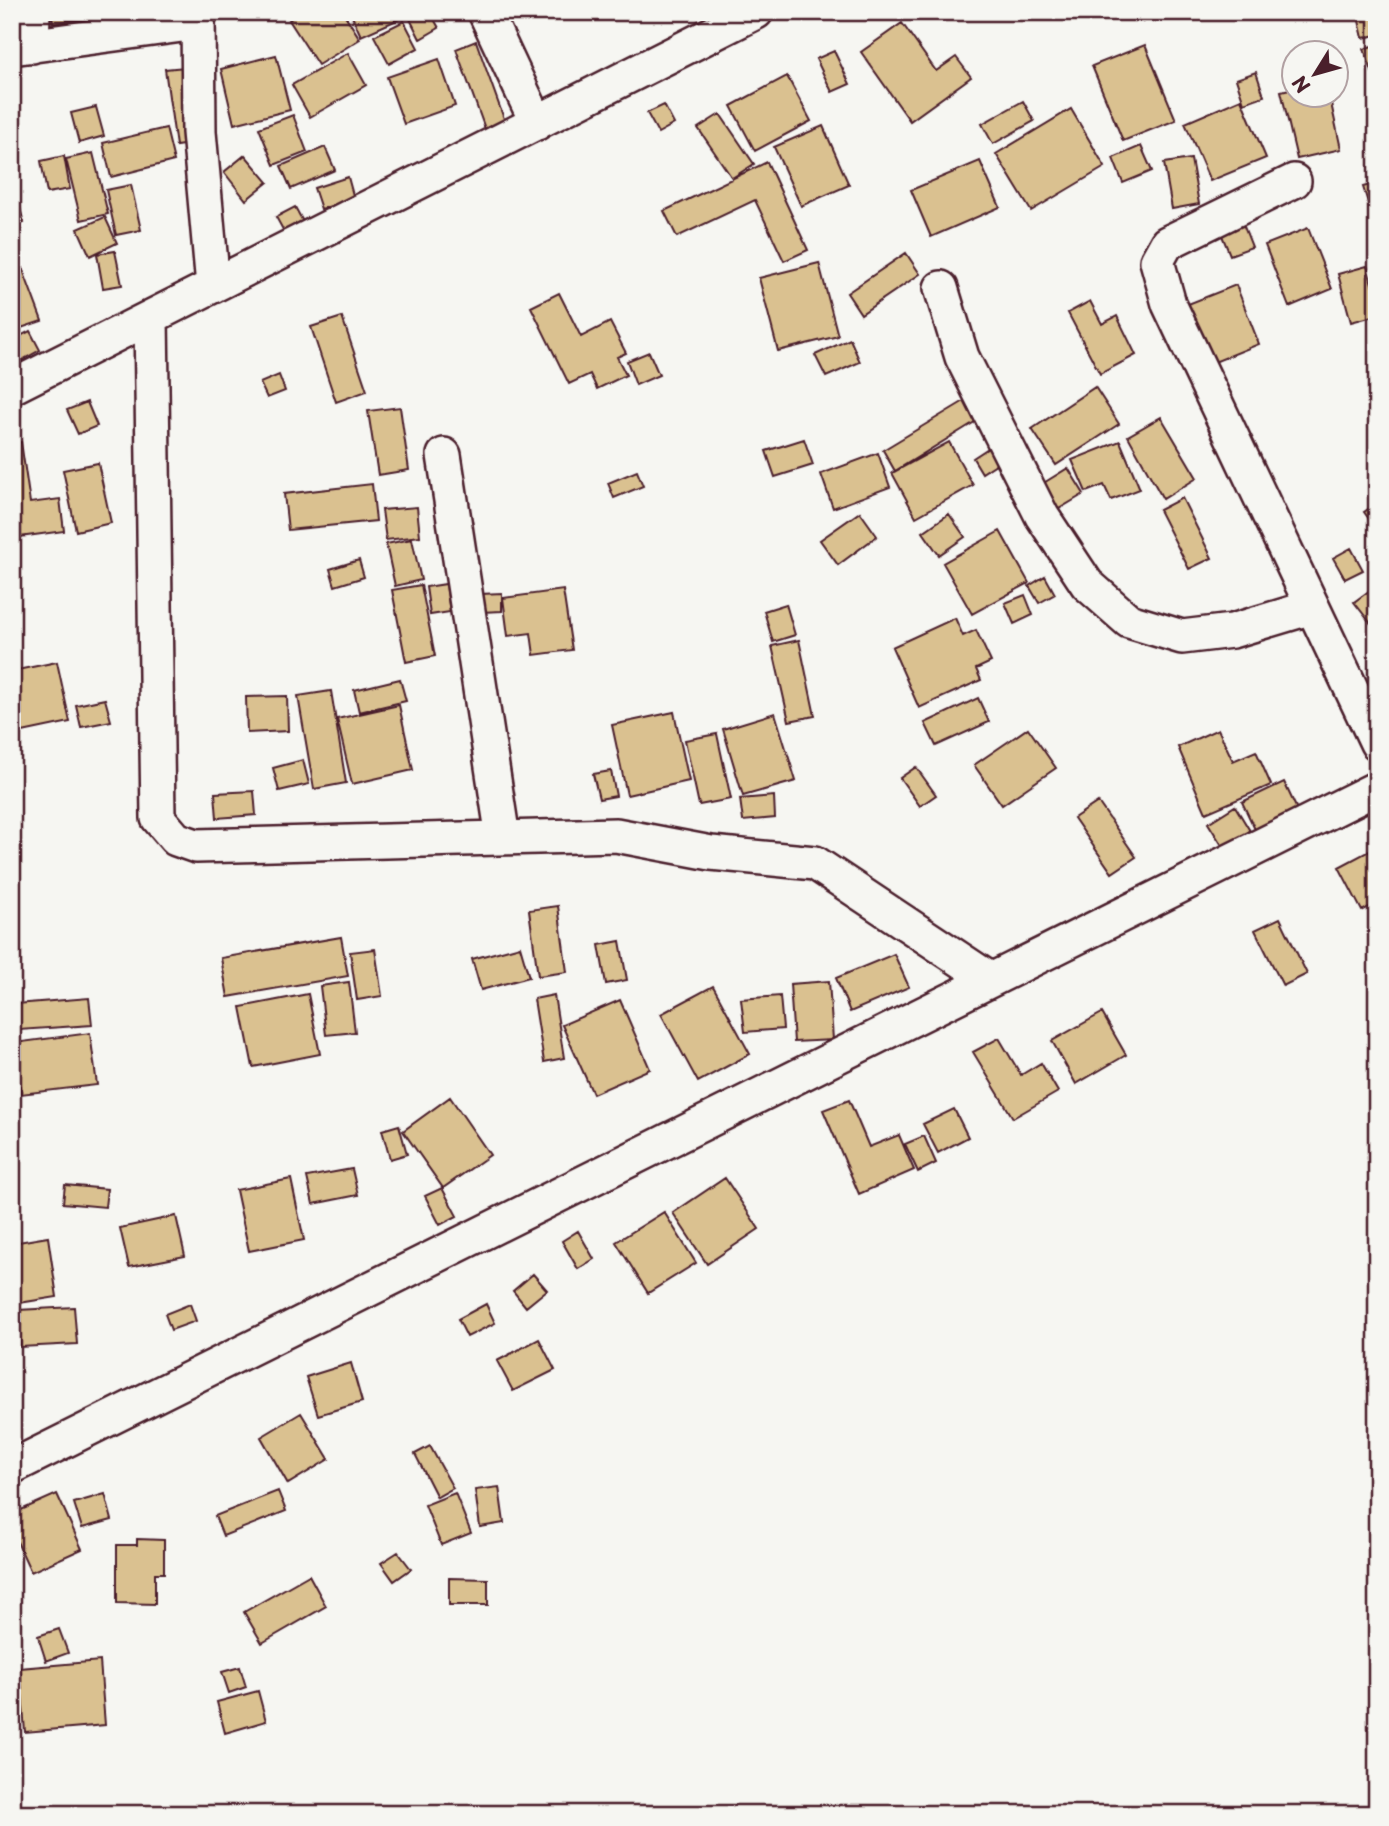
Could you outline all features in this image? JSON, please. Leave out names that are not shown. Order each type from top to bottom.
[{"type":"street","points":[[33,12],[22,47],[197,18],[199,132],[213,286]]},
{"type":"street","points":[[485,12],[537,123]]},
{"type":"street","points":[[12,387],[756,12]]},
{"type":"street","points":[[1294,181],[1167,243],[1157,261],[1169,304],[1377,743]]},
{"type":"street","points":[[941,288],[961,358],[1042,516],[1087,584],[1129,621],[1181,637],[1232,631],[1312,607]]},
{"type":"street","points":[[150,317],[158,818],[176,839],[196,846],[616,835],[711,853],[815,863],[990,980]]},
{"type":"street","points":[[444,454],[503,838]]},
{"type":"street","points":[[12,1467],[1377,788]]},
{"type":"building","points":[[52,12],[100,12],[101,17],[53,23]]},
{"type":"building","points":[[301,12],[343,12],[360,39],[318,65],[289,20]]},
{"type":"building","points":[[350,12],[415,12],[361,36]]},
{"type":"building","points":[[422,12],[430,12],[439,28],[420,39],[410,19]]},
{"type":"building","points":[[1139,12],[1166,12],[1143,22]]},
{"type":"building","points":[[1357,12],[1377,12],[1377,35],[1363,38]]},
{"type":"building","points":[[404,21],[418,48],[389,64],[374,36]]},
{"type":"building","points":[[902,23],[936,71],[956,57],[971,77],[910,121],[861,52]]},
{"type":"building","points":[[476,41],[508,130],[488,137],[456,49]]},
{"type":"building","points":[[1377,44],[1377,85],[1364,49]]},
{"type":"building","points":[[1145,45],[1176,120],[1123,141],[1092,66]]},
{"type":"building","points":[[834,51],[850,84],[832,92],[816,59]]},
{"type":"building","points":[[348,53],[366,85],[310,117],[292,85]]},
{"type":"building","points":[[276,55],[290,110],[234,124],[221,69]]},
{"type":"building","points":[[439,59],[455,106],[404,124],[387,77]]},
{"type":"building","points":[[185,67],[196,143],[176,146],[165,69]]},
{"type":"building","points":[[1256,72],[1264,96],[1244,103],[1236,79]]},
{"type":"building","points":[[787,76],[811,121],[755,151],[731,106]]},
{"type":"building","points":[[1241,99],[1266,158],[1210,181],[1185,123]]},
{"type":"building","points":[[1023,101],[1034,121],[993,144],[982,124]]},
{"type":"building","points":[[664,105],[674,124],[658,133],[647,113]]},
{"type":"building","points":[[96,107],[104,136],[79,143],[71,113]]},
{"type":"building","points":[[1285,108],[1332,108],[1341,149],[1297,159]]},
{"type":"building","points":[[1071,109],[1105,167],[1031,211],[996,154]]},
{"type":"building","points":[[720,114],[754,164],[732,178],[698,128]]},
{"type":"building","points":[[293,115],[307,152],[274,165],[259,128]]},
{"type":"building","points":[[823,126],[849,185],[801,206],[774,147]]},
{"type":"building","points":[[166,128],[174,161],[111,177],[103,143]]},
{"type":"building","points":[[1141,146],[1152,171],[1123,183],[1113,158]]},
{"type":"building","points":[[325,147],[335,170],[291,189],[281,166]]},
{"type":"building","points":[[93,153],[108,214],[81,220],[66,159]]},
{"type":"building","points":[[245,155],[268,182],[246,200],[224,172]]},
{"type":"building","points":[[64,156],[70,189],[47,193],[41,161]]},
{"type":"building","points":[[1191,159],[1199,204],[1172,209],[1164,163]]},
{"type":"building","points":[[980,161],[1000,207],[931,237],[911,190]]},
{"type":"building","points":[[767,162],[808,250],[784,261],[755,200],[677,237],[664,211]]},
{"type":"building","points":[[348,177],[354,199],[321,209],[314,188]]},
{"type":"building","points":[[12,178],[24,223],[12,226]]},
{"type":"building","points":[[1377,183],[1377,228],[1376,228],[1363,187]]},
{"type":"building","points":[[131,185],[141,230],[116,235],[106,190]]},
{"type":"building","points":[[295,207],[307,229],[288,239],[276,217]]},
{"type":"building","points":[[105,217],[117,243],[90,256],[78,229]]},
{"type":"building","points":[[1243,224],[1252,247],[1230,255],[1221,233]]},
{"type":"building","points":[[1308,228],[1332,289],[1289,307],[1265,245]]},
{"type":"building","points":[[115,251],[122,285],[103,288],[97,254]]},
{"type":"building","points":[[906,253],[920,274],[861,314],[847,293]]},
{"type":"building","points":[[17,254],[42,321],[15,330],[12,323],[12,256]]},
{"type":"building","points":[[819,263],[838,336],[778,351],[759,278]]},
{"type":"building","points":[[1367,266],[1377,302],[1377,315],[1351,322],[1338,274]]},
{"type":"building","points":[[1236,285],[1259,344],[1212,363],[1188,304]]},
{"type":"building","points":[[559,293],[581,337],[610,322],[626,353],[617,357],[626,375],[597,389],[590,374],[569,384],[531,307]]},
{"type":"building","points":[[1090,301],[1102,324],[1117,316],[1136,355],[1100,374],[1068,313]]},
{"type":"building","points":[[342,317],[367,391],[336,402],[311,327]]},
{"type":"building","points":[[30,331],[40,350],[15,364],[12,359],[12,340]]},
{"type":"building","points":[[850,339],[860,362],[826,377],[815,355]]},
{"type":"building","points":[[649,352],[659,375],[636,385],[627,361]]},
{"type":"building","points":[[279,375],[285,391],[267,398],[260,383]]},
{"type":"building","points":[[1095,387],[1119,424],[1056,465],[1032,429]]},
{"type":"building","points":[[966,400],[978,420],[895,471],[883,450]]},
{"type":"building","points":[[87,402],[97,426],[78,434],[67,410]]},
{"type":"building","points":[[400,407],[409,470],[378,475],[368,411]]},
{"type":"building","points":[[1161,417],[1197,478],[1163,499],[1128,436]]},
{"type":"building","points":[[804,439],[813,465],[775,477],[766,451]]},
{"type":"building","points":[[1120,441],[1140,489],[1111,500],[1104,485],[1086,492],[1072,460]]},
{"type":"building","points":[[21,442],[30,503],[60,499],[64,531],[12,538],[12,443]]},
{"type":"building","points":[[949,442],[973,485],[916,517],[892,473]]},
{"type":"building","points":[[990,447],[999,462],[982,473],[973,458]]},
{"type":"building","points":[[878,453],[890,487],[833,508],[821,474]]},
{"type":"building","points":[[98,463],[111,523],[76,531],[63,470]]},
{"type":"building","points":[[1068,468],[1084,494],[1057,510],[1042,484]]},
{"type":"building","points":[[637,471],[643,486],[614,498],[608,483]]},
{"type":"building","points":[[372,484],[376,521],[288,530],[284,494]]},
{"type":"building","points":[[1182,498],[1212,558],[1189,569],[1159,510]]},
{"type":"building","points":[[1377,503],[1377,530],[1364,512]]},
{"type":"building","points":[[417,507],[420,536],[386,540],[382,510]]},
{"type":"building","points":[[860,512],[877,536],[838,565],[820,540]]},
{"type":"building","points":[[949,514],[965,537],[939,555],[923,532]]},
{"type":"building","points":[[1000,531],[1029,583],[972,614],[943,563]]},
{"type":"building","points":[[412,539],[421,580],[395,586],[386,544]]},
{"type":"building","points":[[1351,548],[1363,570],[1345,579],[1333,558]]},
{"type":"building","points":[[359,560],[364,577],[335,586],[330,569]]},
{"type":"building","points":[[1045,576],[1055,594],[1039,603],[1029,586]]},
{"type":"building","points":[[446,584],[450,612],[430,615],[426,587]]},
{"type":"building","points":[[421,585],[435,656],[406,662],[392,590]]},
{"type":"building","points":[[1377,585],[1377,621],[1372,625],[1354,602]]},
{"type":"building","points":[[563,590],[572,650],[534,655],[531,633],[508,636],[503,598]]},
{"type":"building","points":[[502,593],[502,611],[481,612],[480,594]]},
{"type":"building","points":[[1025,595],[1033,615],[1014,624],[1005,603]]},
{"type":"building","points":[[786,604],[795,635],[773,642],[764,611]]},
{"type":"building","points":[[955,618],[963,636],[976,630],[991,662],[976,669],[981,680],[919,708],[892,647]]},
{"type":"building","points":[[799,640],[815,716],[789,721],[772,646]]},
{"type":"building","points":[[57,662],[70,722],[13,734],[12,671]]},
{"type":"building","points":[[400,679],[406,701],[359,712],[354,690]]},
{"type":"building","points":[[331,691],[346,783],[314,789],[298,696]]},
{"type":"building","points":[[287,696],[288,731],[247,733],[246,697]]},
{"type":"building","points":[[978,698],[989,722],[936,746],[925,723]]},
{"type":"building","points":[[105,699],[111,721],[81,727],[76,705]]},
{"type":"building","points":[[399,705],[413,770],[352,784],[337,719]]},
{"type":"building","points":[[674,712],[689,781],[627,795],[612,725]]},
{"type":"building","points":[[775,713],[796,781],[743,796],[723,729]]},
{"type":"building","points":[[1028,728],[1056,768],[1002,805],[974,765]]},
{"type":"building","points":[[1218,729],[1233,761],[1256,751],[1271,785],[1206,813],[1178,747]]},
{"type":"building","points":[[717,734],[731,799],[699,805],[685,740]]},
{"type":"building","points":[[303,760],[309,784],[279,791],[273,768]]},
{"type":"building","points":[[916,767],[936,795],[920,806],[900,778]]},
{"type":"building","points":[[611,771],[616,796],[599,799],[593,774]]},
{"type":"building","points":[[1284,782],[1301,818],[1259,838],[1242,802]]},
{"type":"building","points":[[254,791],[256,815],[217,818],[215,793]]},
{"type":"building","points":[[774,796],[775,818],[743,821],[740,799]]},
{"type":"building","points":[[1098,802],[1136,857],[1112,873],[1074,818]]},
{"type":"building","points":[[1235,806],[1250,831],[1223,847],[1208,823]]},
{"type":"building","points":[[1369,851],[1377,867],[1377,903],[1362,911],[1339,867]]},
{"type":"building","points":[[558,906],[567,972],[538,976],[529,910]]},
{"type":"building","points":[[1280,918],[1307,974],[1283,986],[1255,930]]},
{"type":"building","points":[[341,937],[348,976],[228,997],[221,958]]},
{"type":"building","points":[[620,941],[627,980],[606,984],[599,945]]},
{"type":"building","points":[[520,946],[529,977],[481,990],[472,959]]},
{"type":"building","points":[[375,949],[382,996],[357,1000],[350,952]]},
{"type":"building","points":[[894,954],[909,987],[850,1012],[836,978]]},
{"type":"building","points":[[829,981],[833,1040],[794,1042],[790,984]]},
{"type":"building","points":[[349,982],[355,1032],[326,1035],[320,986]]},
{"type":"building","points":[[713,986],[750,1054],[698,1082],[661,1014]]},
{"type":"building","points":[[308,994],[320,1054],[253,1067],[241,1007]]},
{"type":"building","points":[[554,995],[564,1058],[544,1062],[534,999]]},
{"type":"building","points":[[780,996],[783,1029],[745,1032],[741,999]]},
{"type":"building","points":[[89,998],[92,1025],[19,1030],[16,1004]]},
{"type":"building","points":[[620,1000],[650,1069],[593,1094],[562,1025]]},
{"type":"building","points":[[1102,1013],[1126,1055],[1076,1084],[1052,1041]]},
{"type":"building","points":[[90,1033],[97,1085],[21,1094],[14,1043]]},
{"type":"building","points":[[999,1038],[1021,1075],[1041,1063],[1058,1092],[1013,1118],[973,1052]]},
{"type":"building","points":[[450,1097],[490,1155],[443,1188],[403,1131]]},
{"type":"building","points":[[849,1100],[869,1147],[899,1135],[914,1170],[859,1194],[823,1110]]},
{"type":"building","points":[[954,1109],[968,1137],[938,1153],[923,1124]]},
{"type":"building","points":[[399,1125],[407,1154],[390,1159],[382,1130]]},
{"type":"building","points":[[924,1136],[936,1163],[918,1172],[905,1144]]},
{"type":"building","points":[[352,1169],[358,1195],[313,1204],[307,1177]]},
{"type":"building","points":[[725,1178],[759,1229],[707,1264],[673,1213]]},
{"type":"building","points":[[291,1179],[304,1240],[249,1251],[236,1190]]},
{"type":"building","points":[[65,1185],[107,1189],[105,1207],[63,1203]]},
{"type":"building","points":[[442,1188],[457,1216],[440,1225],[425,1196]]},
{"type":"building","points":[[664,1212],[696,1263],[648,1293],[616,1242]]},
{"type":"building","points":[[176,1216],[185,1256],[129,1267],[120,1228]]},
{"type":"building","points":[[578,1231],[594,1259],[578,1269],[562,1241]]},
{"type":"building","points":[[48,1237],[57,1297],[19,1303],[12,1243]]},
{"type":"building","points":[[533,1274],[547,1290],[526,1307],[513,1291]]},
{"type":"building","points":[[190,1304],[196,1321],[171,1330],[165,1314]]},
{"type":"building","points":[[486,1304],[495,1323],[467,1337],[458,1319]]},
{"type":"building","points":[[74,1307],[77,1344],[20,1347],[18,1310]]},
{"type":"building","points":[[539,1339],[555,1370],[513,1391],[497,1361]]},
{"type":"building","points":[[351,1363],[362,1402],[318,1415],[306,1377]]},
{"type":"building","points":[[301,1413],[329,1459],[288,1484],[261,1437]]},
{"type":"building","points":[[430,1446],[453,1488],[437,1497],[415,1454]]},
{"type":"building","points":[[499,1487],[504,1523],[480,1527],[475,1490]]},
{"type":"building","points":[[278,1491],[286,1511],[223,1536],[215,1516]]},
{"type":"building","points":[[455,1493],[471,1533],[441,1545],[425,1505]]},
{"type":"building","points":[[57,1494],[82,1549],[31,1572],[12,1531],[12,1514]]},
{"type":"building","points":[[105,1494],[112,1520],[82,1528],[74,1503]]},
{"type":"building","points":[[137,1539],[164,1540],[164,1573],[155,1573],[155,1604],[117,1603],[117,1545],[137,1545]]},
{"type":"building","points":[[398,1552],[411,1569],[394,1581],[381,1563]]},
{"type":"building","points":[[12,1559],[20,1625],[12,1626]]},
{"type":"building","points":[[309,1575],[326,1606],[262,1643],[244,1612]]},
{"type":"building","points":[[449,1578],[488,1579],[488,1605],[449,1605]]},
{"type":"building","points":[[59,1629],[68,1653],[46,1661],[38,1636]]},
{"type":"building","points":[[100,1661],[105,1725],[25,1732],[20,1668]]},
{"type":"building","points":[[240,1667],[246,1687],[229,1693],[222,1672]]},
{"type":"building","points":[[258,1691],[266,1721],[225,1733],[217,1702]]}]
